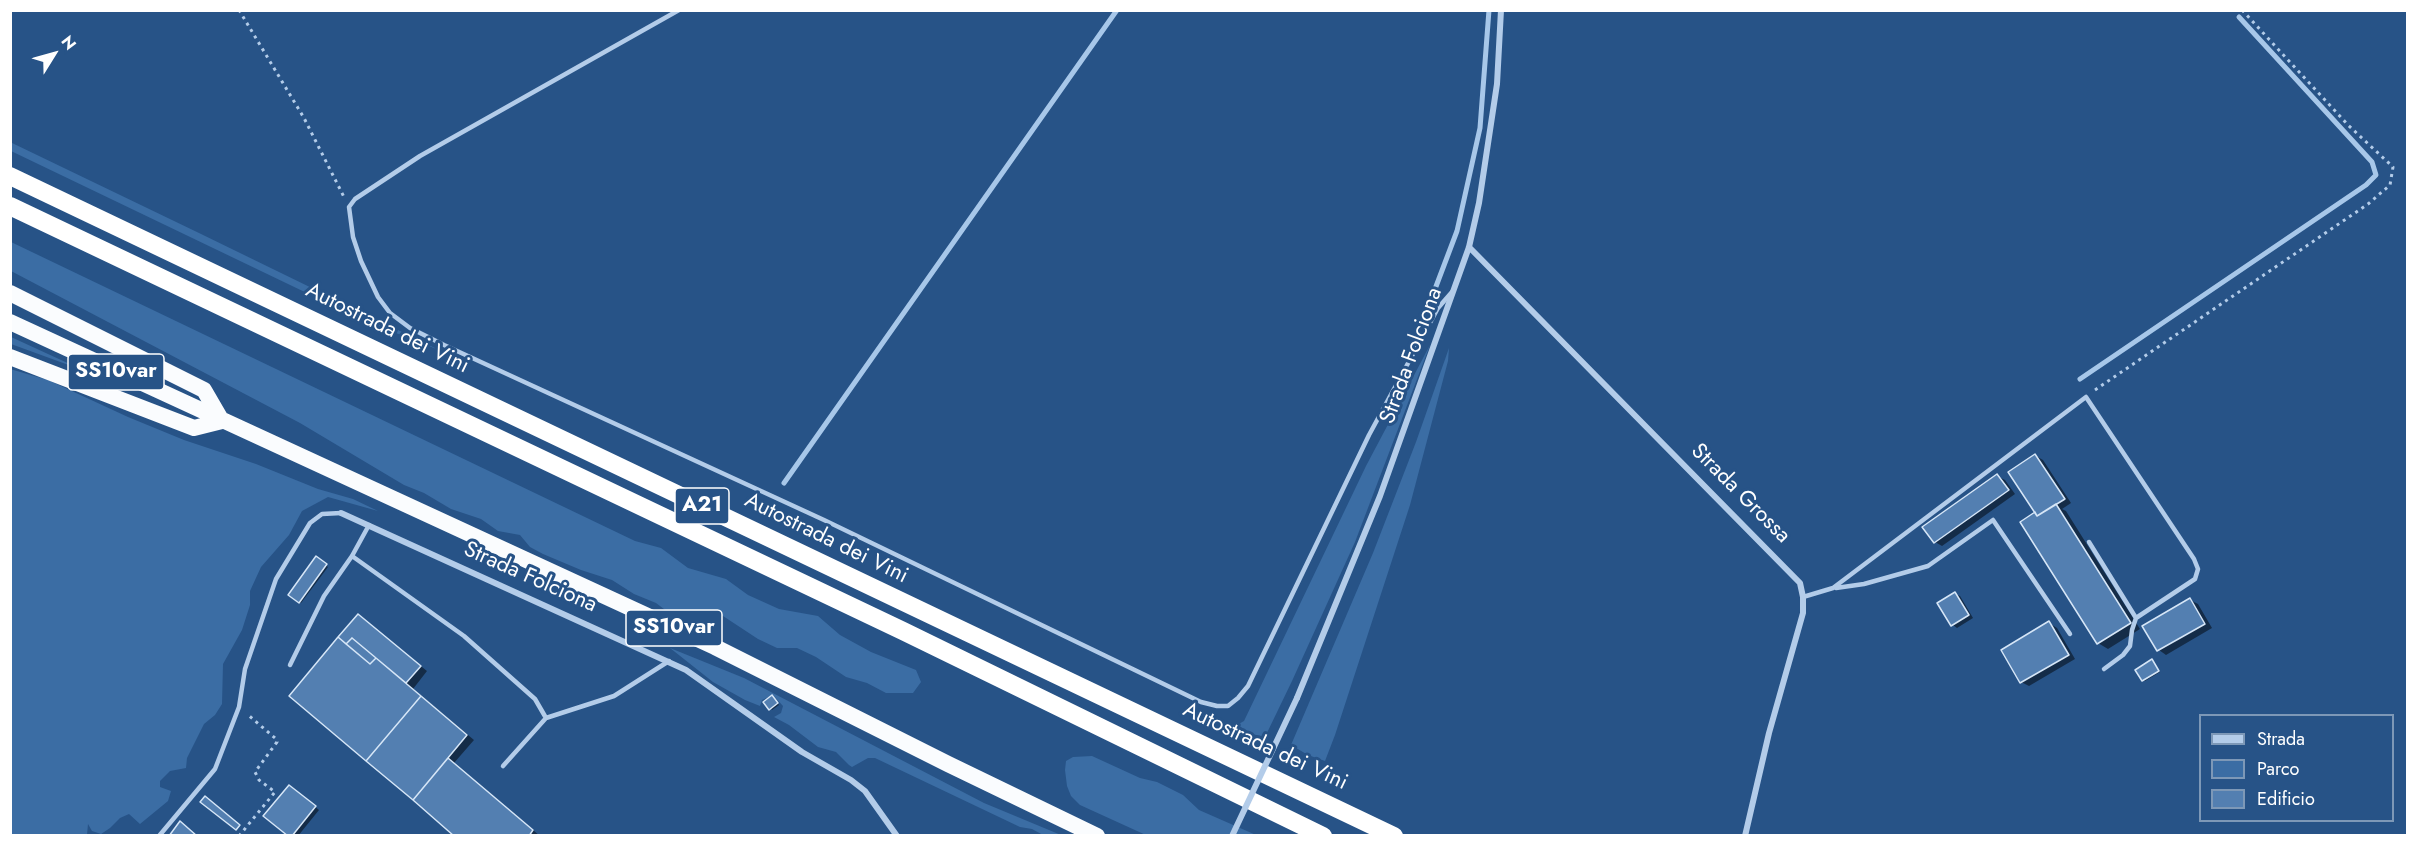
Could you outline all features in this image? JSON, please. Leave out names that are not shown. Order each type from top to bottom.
[{"type":"highway","name":"Autostrada dei Vini","points":[[10,176],[1394,836]]},
{"type":"highway","name":"A21","points":[[10,206],[903,631],[1323,836]]},
{"type":"highway","points":[[10,292],[204,390],[222,421],[194,428],[10,357]]},
{"type":"highway","name":"SS10var","points":[[10,322],[715,647],[1097,836]]},
{"type":"street","name":"Strada Folciona","points":[[1232,836],[1297,698],[1380,496],[1456,288],[1479,204],[1497,84],[1501,10]]},
{"type":"street","name":"Strada Grossa","points":[[1469,247],[1792,573],[1800,583],[1803,597]]},
{"type":"street","name":"Strada Folciona","points":[[341,513],[669,661],[699,679],[802,752],[851,780],[865,791],[897,836]]},
{"type":"street","points":[[1745,836],[1769,733],[1803,613],[1803,597]]},
{"type":"lane","points":[[679,10],[420,156],[355,199],[350,207],[352,237],[378,297],[390,313],[410,328],[835,525],[1201,702],[1228,706],[1248,686],[1369,435],[1438,308],[1456,288]]},
{"type":"lane","points":[[1833,588],[2086,397],[2198,568],[2195,579],[2136,618],[2130,646],[2123,655],[2104,669]]},
{"type":"lane","points":[[159,836],[215,769],[239,707],[245,669],[276,579],[310,524],[322,514],[341,513]]},
{"type":"lane","points":[[1803,597],[1833,588],[1864,584],[1928,566],[1993,520],[2070,634]]},
{"type":"lane","points":[[290,665],[324,596],[352,556],[369,525]]},
{"type":"lane","points":[[2089,542],[2136,618]]},
{"type":"lane","points":[[352,556],[465,636],[535,699],[546,718]]},
{"type":"lane","points":[[503,766],[546,718],[614,696],[669,661]]},
{"type":"path","points":[[239,10],[304,118],[350,207]]},
{"type":"path","points":[[2086,397],[2368,204],[2390,185],[2393,167],[2348,125],[2242,10]]},
{"type":"path","points":[[239,707],[277,742],[255,772],[259,780],[274,792],[239,836]]},
{"type":"green space","points":[[10,142],[439,350],[363,320],[11,151]]},
{"type":"green space","points":[[11,242],[635,541],[661,548],[688,568],[726,579],[748,595],[779,609],[818,616],[840,635],[871,652],[916,670],[921,682],[913,693],[886,693],[867,683],[846,677],[816,657],[797,648],[777,648],[758,639],[723,616],[711,614],[704,625],[677,619],[656,603],[634,594],[612,580],[543,554],[530,547],[520,535],[498,531],[481,519],[451,509],[424,493],[404,485],[300,423],[11,271]]},
{"type":"green space","points":[[11,337],[85,371],[11,344]]},
{"type":"green space","points":[[1430,345],[1355,542],[1292,681],[1265,737],[1252,734],[1237,725],[1244,721],[1366,466]]},
{"type":"green space","points":[[1449,348],[1448,361],[1410,505],[1325,761],[1308,755],[1291,745],[1373,553]]},
{"type":"green space","points":[[10,369],[48,380],[184,440],[256,464],[318,489],[353,499],[378,511],[328,497],[302,511],[289,535],[261,567],[250,591],[250,605],[242,630],[223,664],[222,704],[215,715],[204,724],[187,758],[186,768],[170,771],[160,781],[160,787],[171,791],[168,801],[140,824],[129,814],[120,818],[101,834],[92,831],[88,824],[87,835],[11,835]]},
{"type":"green space","points":[[670,648],[744,678],[984,803],[1061,835],[1043,835],[1032,829],[1020,827],[875,758],[868,758],[852,767],[836,752],[818,747],[789,725],[774,717],[781,713],[783,706],[773,695],[762,700],[760,706],[745,700],[713,682]]},
{"type":"green space","points":[[1092,756],[1140,778],[1157,782],[1183,795],[1199,810],[1256,835],[1148,836],[1080,805],[1071,796],[1067,786],[1066,761],[1073,757]]},
{"type":"building","points":[[2035,454],[2065,499],[2037,516],[2008,472]]},
{"type":"building","points":[[1997,474],[2009,490],[1934,543],[1922,527]]},
{"type":"building","points":[[2056,504],[2131,623],[2097,644],[2020,522],[2035,512],[2037,516]]},
{"type":"building","points":[[316,556],[327,564],[299,603],[288,595]]},
{"type":"building","points":[[1955,592],[1969,615],[1951,626],[1937,603]]},
{"type":"building","points":[[2190,598],[2205,624],[2157,651],[2142,626]]},
{"type":"building","points":[[358,614],[421,666],[406,683],[352,638],[346,644],[338,637]]},
{"type":"building","points":[[2049,621],[2069,655],[2020,683],[2001,650]]},
{"type":"building","points":[[338,637],[370,664],[376,658],[421,696],[366,761],[289,696]]},
{"type":"building","points":[[352,638],[376,658],[370,664],[346,644]]},
{"type":"building","points":[[2152,659],[2159,671],[2142,681],[2135,670]]},
{"type":"building","points":[[772,695],[778,703],[769,710],[763,702]]},
{"type":"building","points":[[421,696],[467,735],[413,800],[366,761]]},
{"type":"building","points":[[448,758],[533,830],[529,836],[454,836],[413,800]]},
{"type":"building","points":[[289,785],[316,806],[292,836],[288,836],[263,816]]},
{"type":"building","points":[[205,796],[240,825],[236,830],[200,802]]},
{"type":"building","points":[[180,821],[197,836],[169,836]]},
{"type":"waterway","points":[[784,483],[1117,10]]},
{"type":"waterway","points":[[1432,297],[1457,231],[1480,128],[1489,10]]},
{"type":"waterway","points":[[2080,379],[2366,185],[2376,175],[2372,162],[2239,17]]}]
